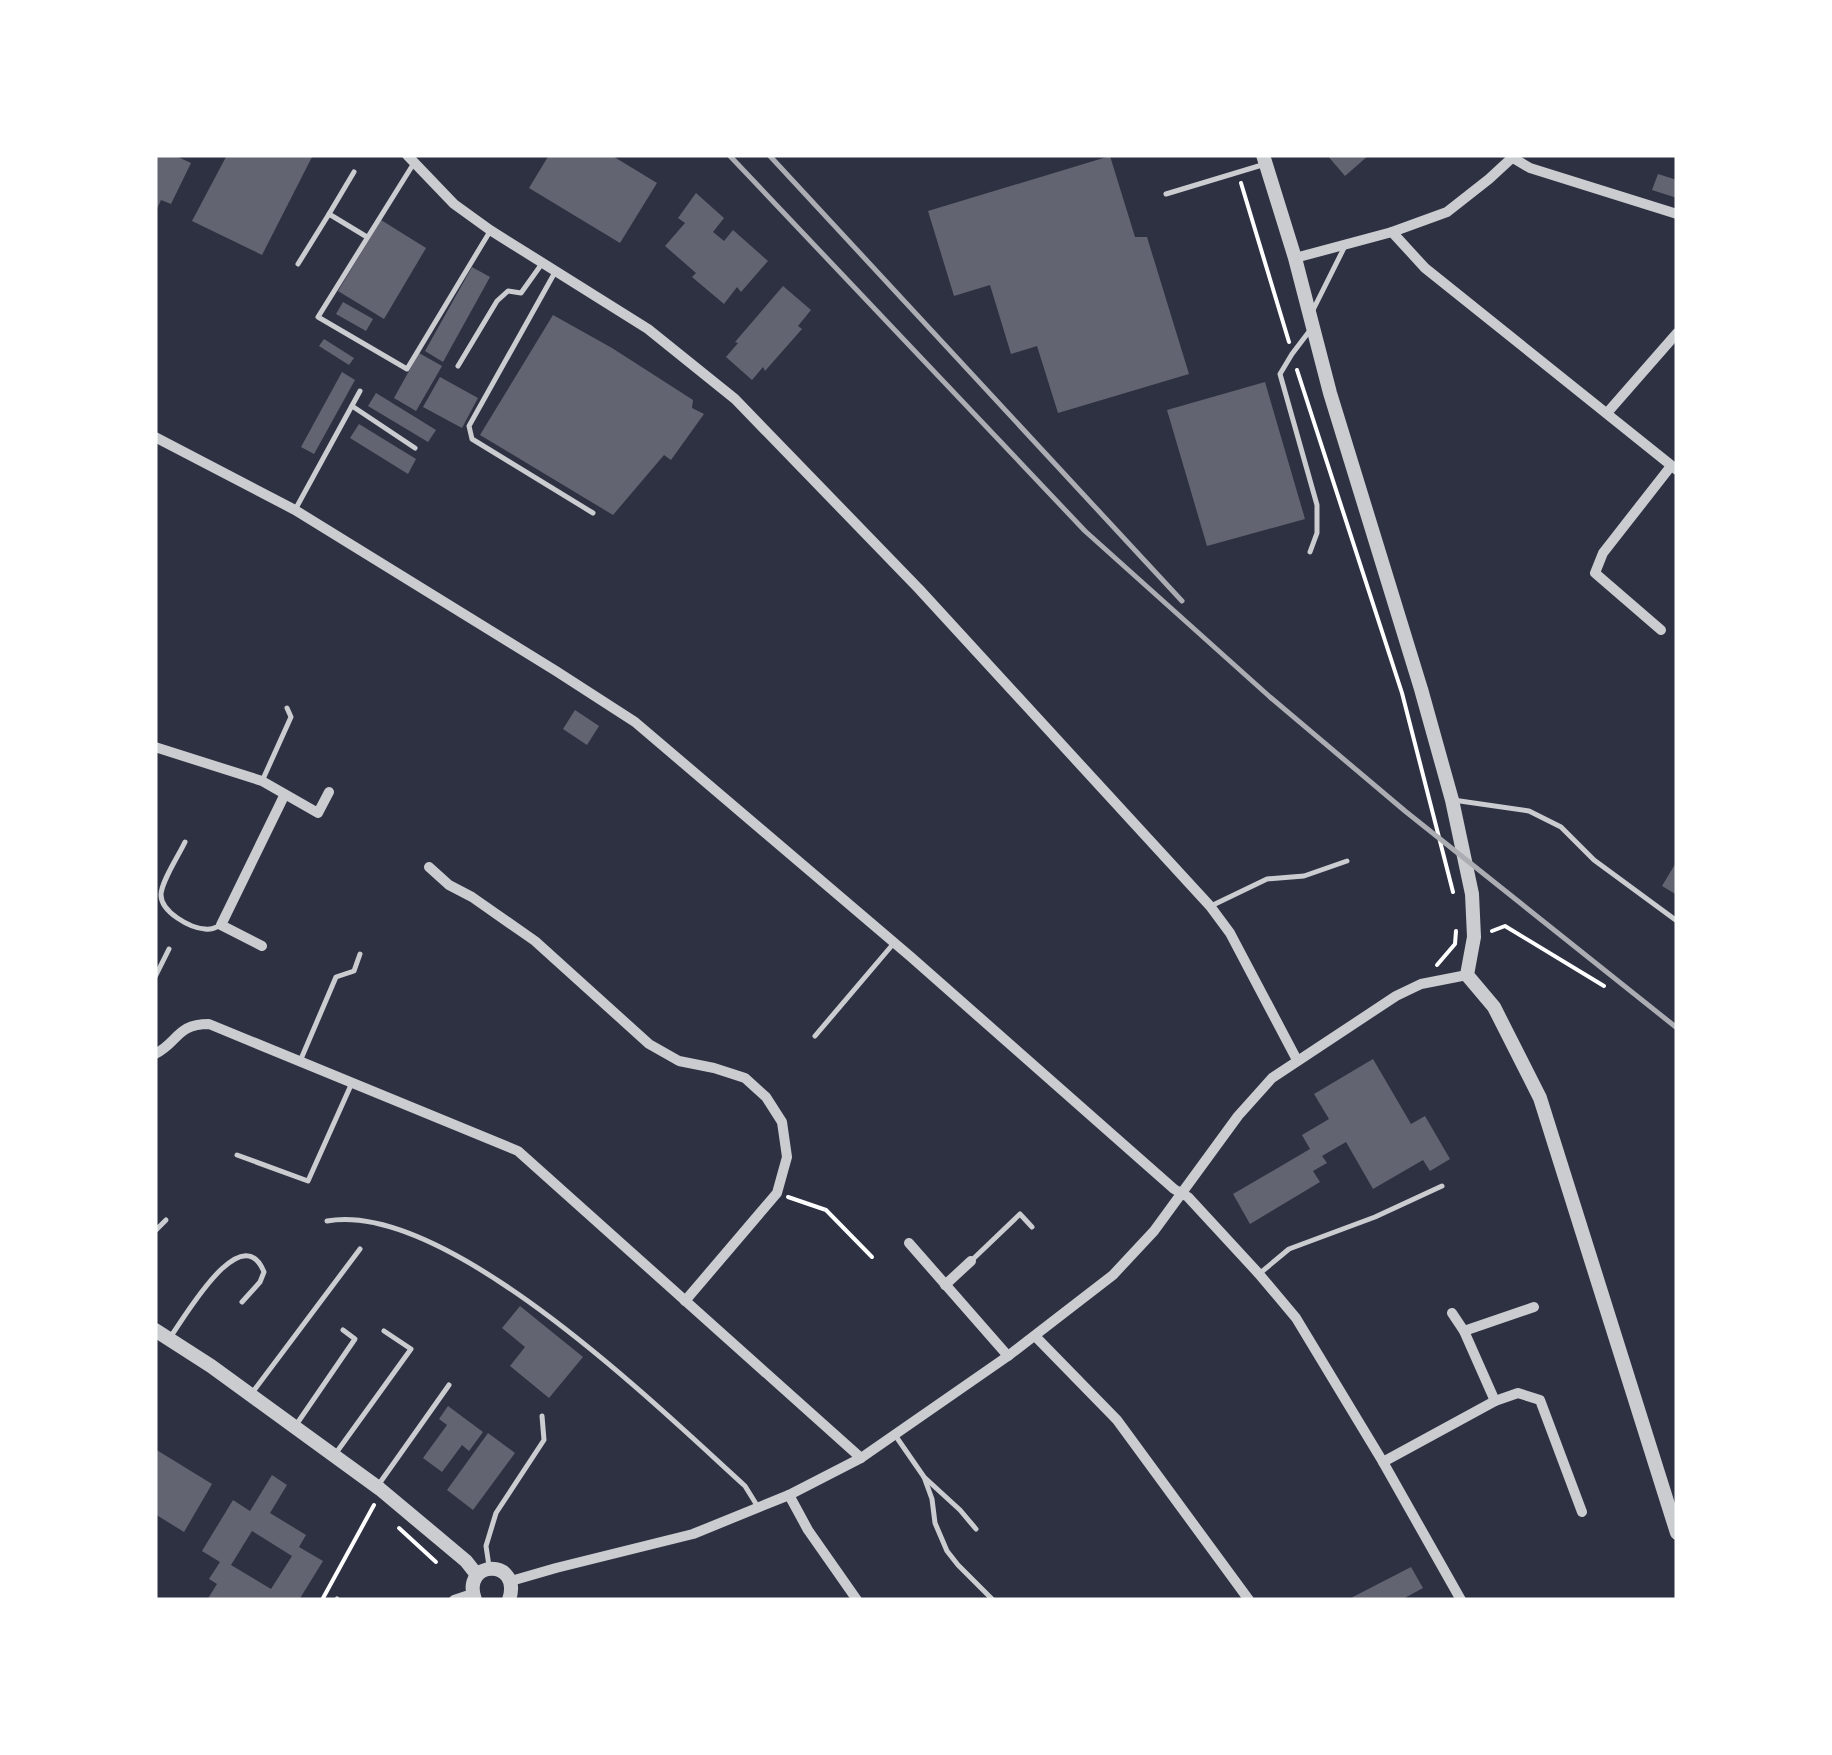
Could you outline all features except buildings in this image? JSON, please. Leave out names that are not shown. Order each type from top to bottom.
[{"type":"street","points":[[1295,258],[1392,232],[1448,212],[1514,156],[1530,168],[1677,214]]},
{"type":"street","points":[[410,159],[454,204],[648,329],[735,399],[919,589],[1210,906],[1230,933],[1298,1060]]},
{"type":"street","points":[[1264,160],[1452,800],[1472,894],[1474,937],[1468,975],[1494,1007],[1540,1098],[1677,1534]]},
{"type":"street","points":[[1392,232],[1426,268],[1674,468],[1603,553],[1595,573],[1661,630]]},
{"type":"street","points":[[1607,413],[1677,334]]},
{"type":"street","points":[[155,437],[295,510],[635,722],[1188,1197],[1296,1318],[1461,1600]]},
{"type":"street","points":[[155,747],[262,782],[318,812],[329,792]]},
{"type":"street","points":[[262,946],[221,926],[284,796]]},
{"type":"street","points":[[429,867],[535,941],[649,1044],[679,1061],[745,1078],[766,1096],[782,1122],[787,1157],[777,1193],[685,1301]]},
{"type":"street","points":[[511,1582],[693,1534],[789,1495],[861,1458],[1036,1336],[1113,1275],[1154,1231],[1238,1116],[1272,1078],[1396,996],[1421,984],[1468,975]]},
{"type":"street","points":[[155,1054],[186,1028],[209,1024],[518,1151],[861,1458]]},
{"type":"street","points":[[909,1244],[1008,1356]]},
{"type":"street","points":[[945,1285],[971,1261]]},
{"type":"street","points":[[1464,1331],[1534,1307]]},
{"type":"street","points":[[1452,1313],[1496,1401]]},
{"type":"street","points":[[155,1330],[378,1487],[466,1561],[483,1572],[502,1571],[511,1582],[510,1600]]},
{"type":"street","points":[[1036,1336],[1117,1420],[1249,1600]]},
{"type":"street","points":[[1383,1462],[1496,1401],[1518,1394],[1540,1400],[1582,1512]]},
{"type":"street","points":[[789,1495],[808,1530],[858,1600]]},
{"type":"street","points":[[454,1600],[473,1597],[472,1587],[483,1572]]},
{"type":"lane","points":[[410,159],[318,317],[407,369],[490,230]]},
{"type":"lane","points":[[1166,194],[1264,160]]},
{"type":"lane","points":[[298,264],[354,172]]},
{"type":"lane","points":[[328,214],[367,237]]},
{"type":"lane","points":[[1310,552],[1316,533],[1317,505],[1280,374],[1311,322],[1345,246]]},
{"type":"lane","points":[[458,366],[497,301],[508,291],[521,293],[542,262]]},
{"type":"lane","points":[[556,271],[469,426],[472,439],[593,513]]},
{"type":"lane","points":[[295,510],[360,391]]},
{"type":"lane","points":[[352,406],[415,448]]},
{"type":"lane","points":[[262,782],[291,718],[287,708]]},
{"type":"lane","points":[[1452,800],[1529,812],[1561,827],[1594,860],[1677,921]]},
{"type":"lane","points":[[186,842],[162,890],[162,902],[170,913],[199,928],[221,926]]},
{"type":"lane","points":[[1210,906],[1267,879],[1304,876],[1347,861]]},
{"type":"lane","points":[[815,1036],[894,943]]},
{"type":"lane","points":[[155,977],[169,949]]},
{"type":"lane","points":[[300,1062],[336,977],[354,971],[360,954]]},
{"type":"lane","points":[[237,1155],[308,1182],[351,1083]]},
{"type":"lane","points":[[1259,1274],[1289,1249],[1375,1217],[1442,1186]]},
{"type":"lane","points":[[971,1261],[1020,1214],[1032,1227]]},
{"type":"lane","points":[[326,1222],[346,1218],[391,1227],[435,1243],[534,1305],[647,1398],[744,1486],[758,1507]]},
{"type":"lane","points":[[155,1231],[166,1220]]},
{"type":"lane","points":[[251,1395],[360,1249]]},
{"type":"lane","points":[[170,1338],[216,1275],[241,1254],[248,1254],[262,1265],[264,1272],[242,1302]]},
{"type":"lane","points":[[294,1427],[356,1339],[343,1330]]},
{"type":"lane","points":[[334,1456],[411,1350],[384,1331]]},
{"type":"lane","points":[[378,1487],[449,1385]]},
{"type":"lane","points":[[483,1572],[496,1513],[544,1440],[542,1416]]},
{"type":"lane","points":[[895,1435],[924,1477],[976,1530]]},
{"type":"lane","points":[[924,1477],[935,1523],[947,1551],[993,1600]]},
{"type":"path","points":[[1238,172],[1292,354],[1402,693],[1453,890]]},
{"type":"path","points":[[1421,984],[1455,944],[1456,926]]},
{"type":"path","points":[[1474,937],[1505,926],[1604,986]]},
{"type":"path","points":[[777,1193],[826,1210],[872,1256]]},
{"type":"path","points":[[322,1600],[372,1504],[382,1513]]},
{"type":"path","points":[[392,1521],[436,1562]]},
{"type":"railway","points":[[729,155],[1085,531],[1270,697],[1405,811],[1677,1028]]},
{"type":"railway","points":[[769,155],[1182,601]]}]
